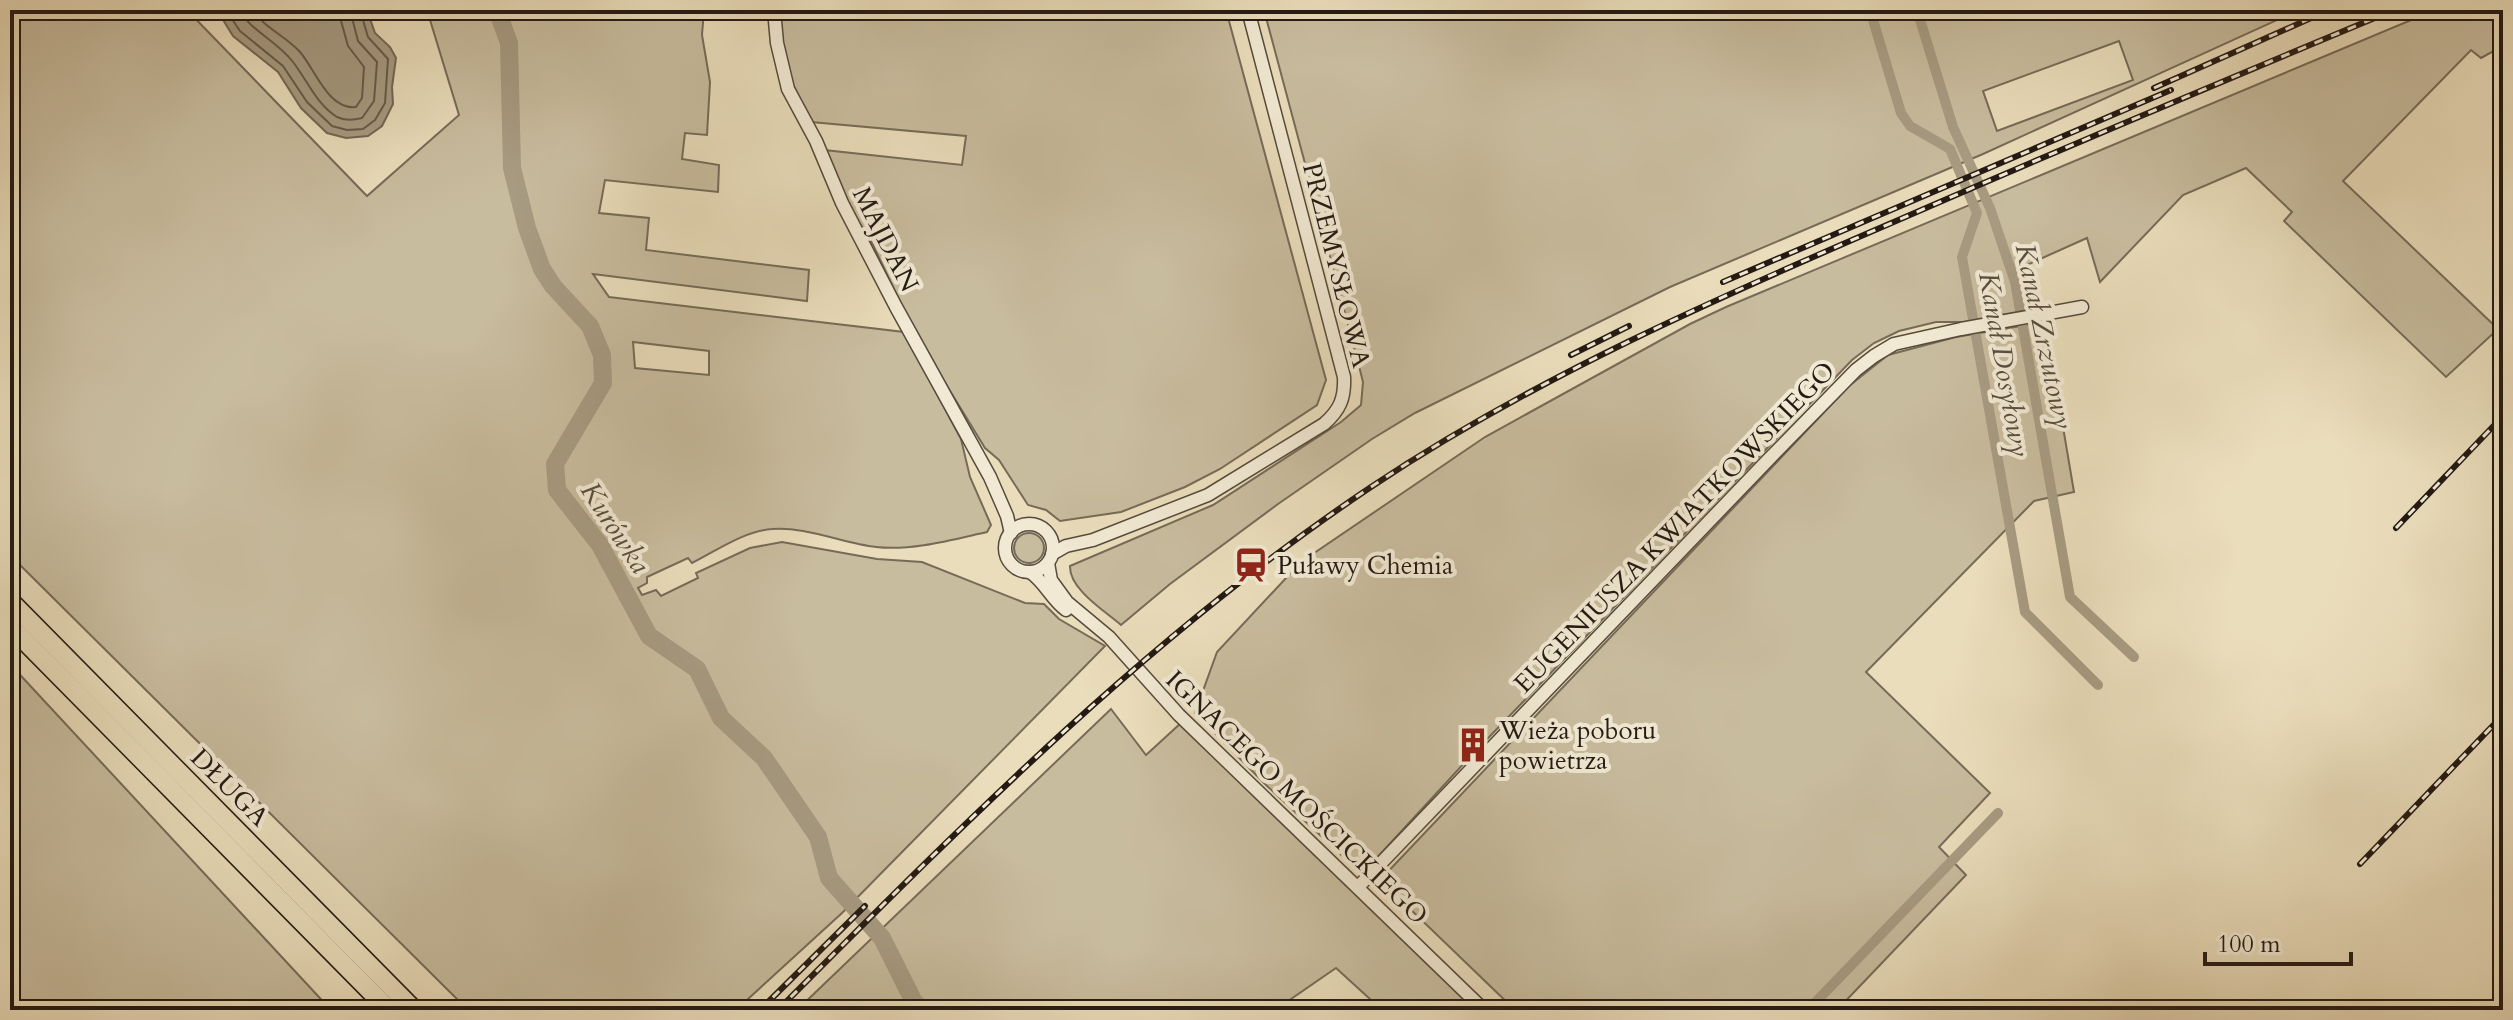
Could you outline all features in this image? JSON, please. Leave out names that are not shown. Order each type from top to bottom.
[{"type":"highway","name":"DŁUGA","points":[[10,601],[305,912],[389,1010]]},
{"type":"highway","name":"DŁUGA","points":[[10,626],[276,882]]},
{"type":"highway","name":"DŁUGA","points":[[305,912],[414,1010]]},
{"type":"street","name":"MAJDAN","points":[[774,10],[777,43],[788,89],[860,239],[990,477],[1011,533]]},
{"type":"street","name":"PRZEMYSŁOWA","points":[[1050,559],[1066,546],[1084,543],[1208,495],[1324,424],[1341,404],[1345,391],[1344,377],[1248,10]]},
{"type":"street","name":"EUGENIUSZA KWIATKOWSKIEGO","points":[[1359,886],[1856,370],[1894,344],[2082,307]]},
{"type":"street","name":"MAJDAN","points":[[990,477],[1014,512],[1030,524]]},
{"type":"street","points":[[1030,524],[1049,534],[1053,544],[1050,559],[1040,570],[1030,572],[1018,570],[1007,557],[1005,547],[1011,533],[1019,526],[1030,524]]},
{"type":"street","name":"PRZEMYSŁOWA","points":[[1049,534],[1065,538],[1103,535]]},
{"type":"street","name":"IGNACEGO MOŚCICKIEGO","points":[[1050,559],[1052,581],[1080,615],[1109,637],[1179,715],[1484,1010]]},
{"type":"street","name":"IGNACEGO MOŚCICKIEGO","points":[[1030,572],[1041,580],[1062,608],[1080,615]]},
{"type":"shaded area","points":[[10,10],[187,10],[367,196],[459,115],[427,10],[704,10],[702,35],[710,82],[707,135],[685,133],[682,159],[719,165],[718,192],[605,180],[599,213],[649,218],[646,250],[809,270],[807,301],[593,274],[609,297],[904,332],[961,439],[970,477],[991,525],[987,532],[917,546],[890,548],[797,530],[762,531],[741,537],[692,563],[688,558],[647,577],[647,583],[638,588],[642,595],[656,590],[661,596],[698,578],[696,573],[750,548],[782,542],[877,559],[922,562],[1025,603],[1044,604],[1059,619],[1105,646],[842,913],[736,1010],[468,1010],[10,555]],"holes":[[[633,342],[709,351],[709,375],[635,368]]]},
{"type":"shaded area","points":[[778,10],[1226,10],[1326,380],[1317,405],[1220,469],[1185,487],[1121,512],[1060,521],[1046,510],[1028,505],[999,460],[985,448],[947,386],[852,211],[824,150],[962,165],[966,136],[811,122],[785,68]]},
{"type":"shaded area","points":[[1264,10],[2299,10],[1983,154],[1670,287],[1415,413],[1278,504],[1170,584],[1121,625],[1081,591],[1071,575],[1070,566],[1213,505],[1341,422],[1361,405],[1363,382]],"holes":[[[2119,41],[2133,80],[1997,131],[1983,91]]]},
{"type":"shaded area","points":[[2435,10],[2503,10],[2503,46],[2481,58],[2471,50],[2343,181],[2498,329],[2446,377],[2284,221],[2292,212],[2246,168],[2183,195],[2100,282],[2087,238],[2029,264],[2037,309],[1965,322],[1936,322],[1899,331],[1874,343],[1852,360],[1467,760],[1362,874],[1265,784],[1195,713],[1217,652],[1301,562],[1485,437],[1726,307]]},
{"type":"shaded area","points":[[2039,323],[2053,406],[2062,421],[2074,492],[2034,501],[1866,672],[1990,793],[1939,847],[1966,875],[1837,1010],[1515,1010],[1380,880],[1849,386],[1888,355],[1956,337]]},
{"type":"shaded area","points":[[1029,533],[1039,538],[1044,548],[1039,558],[1029,563],[1019,558],[1014,548],[1019,538]]},
{"type":"shaded area","points":[[10,664],[331,1010],[10,1010]]},
{"type":"shaded area","points":[[1111,709],[1146,755],[1181,723],[1199,743],[1203,741],[1475,1010],[1382,1010],[1336,968],[1275,1010],[797,1010]]},
{"type":"water","points":[[217,10],[367,10],[375,33],[390,47],[396,58],[393,104],[382,126],[368,136],[346,138],[327,133],[301,108],[278,72],[233,36]]},
{"type":"waterway","name":"Kurówka","points":[[497,10],[509,43],[512,168],[527,228],[542,269],[553,286],[590,326],[602,355],[603,383],[555,464],[557,490],[600,545],[649,636],[697,669],[721,718],[764,758],[818,837],[829,878],[882,938],[914,1002],[923,1010]]},
{"type":"waterway","name":"Kanał Dosyłowy","points":[[1870,10],[1901,113],[1910,126],[1950,149],[1977,213],[1962,257],[2025,612],[2098,685]]},
{"type":"waterway","name":"Kanał Zrzutowy","points":[[1917,10],[1953,127],[1990,208],[2015,282],[2070,597],[2134,657]]},
{"type":"waterway","name":"Kanał Dosyłowy","points":[[1808,1010],[1998,813]]},
{"type":"railway","points":[[2154,88],[2329,10]]},
{"type":"railway","points":[[778,1010],[989,801],[1136,668],[1290,544],[1434,447],[1562,375],[1694,310],[2020,167],[2394,10]]},
{"type":"railway","points":[[1723,282],[2171,90]]},
{"type":"railway","points":[[1571,355],[1629,326]]},
{"type":"railway","points":[[2396,528],[2503,416]]},
{"type":"railway","points":[[2360,864],[2503,715]]},
{"type":"railway","points":[[760,1010],[865,906]]},
{"type":"place","name":"Puławy Chemia","points":[[1251,565]]},
{"type":"place","name":"Wieża poboru powietrza","points":[[1473,745]]}]
